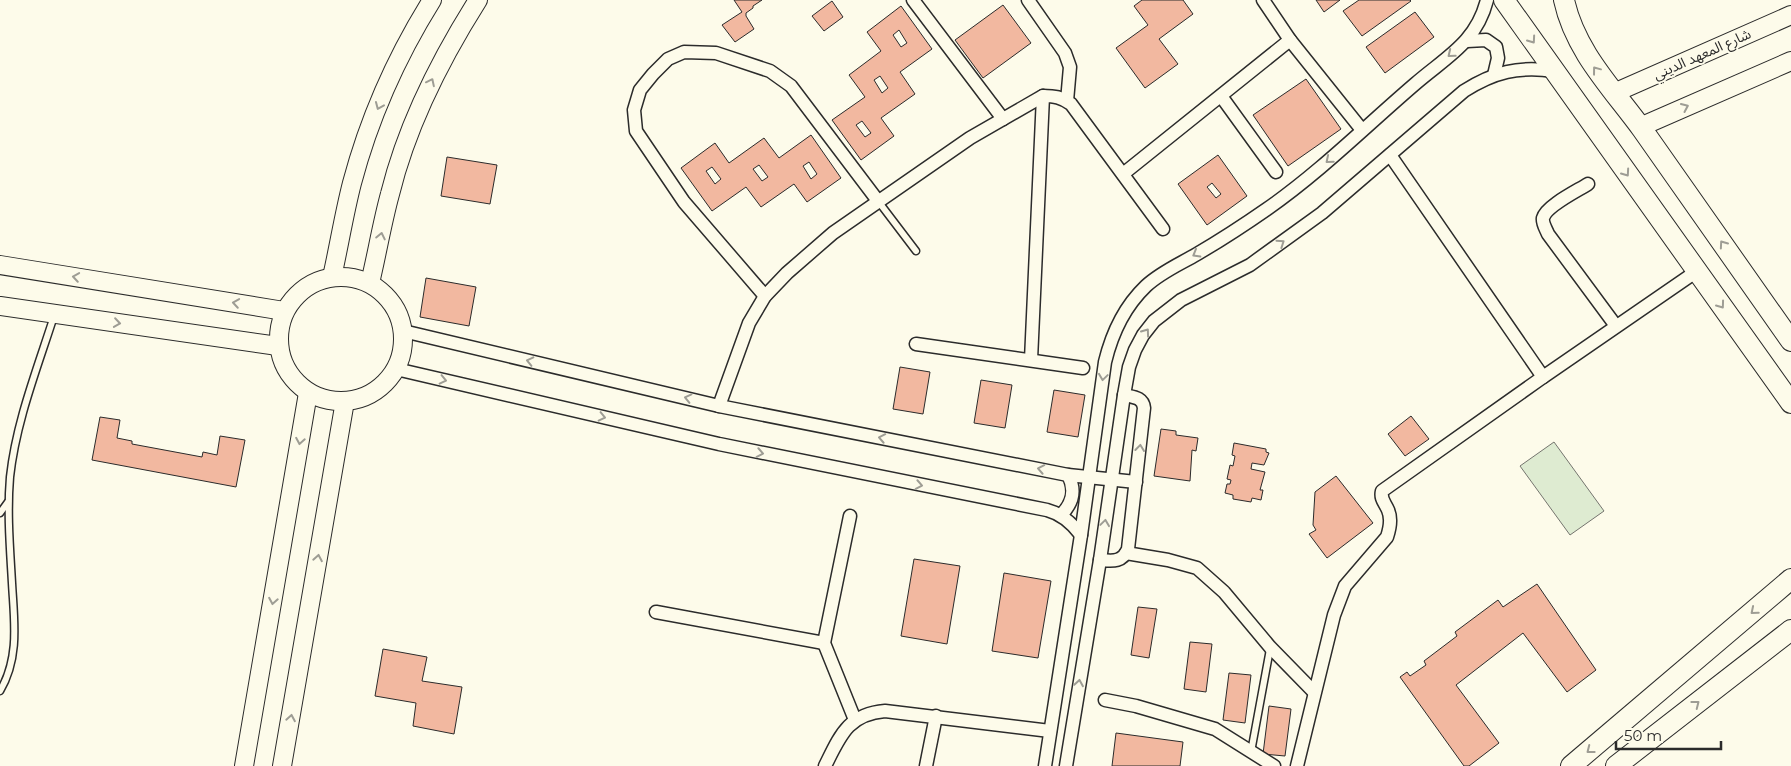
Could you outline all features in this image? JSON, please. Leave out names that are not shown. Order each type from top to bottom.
[{"type":"main road","points":[[1504,0],[1791,404]]},
{"type":"main road","points":[[1564,0],[1575,35],[1584,52],[1640,127],[1791,341]]},
{"type":"main road","points":[[1571,766],[1791,579]]},
{"type":"main road","points":[[1616,766],[1791,630]]},
{"type":"street","points":[[332,277],[352,183],[371,125],[394,69],[432,0]]},
{"type":"street","points":[[370,283],[390,193],[407,138],[429,86],[456,35],[478,0]]},
{"type":"street","points":[[913,0],[1003,119]]},
{"type":"street","points":[[1028,0],[1065,53],[1070,67],[1067,101]]},
{"type":"street","points":[[1263,0],[1290,40],[1362,130]]},
{"type":"street","points":[[1044,766],[1081,535],[1106,362],[1109,345],[1120,320],[1134,298],[1146,286],[1160,275],[1269,208],[1303,182],[1467,41],[1480,20],[1487,0]]},
{"type":"street","name":"شارع المعهد الديني","points":[[1614,93],[1791,15]]},
{"type":"street","points":[[1123,174],[1290,40]]},
{"type":"street","points":[[1467,41],[1486,40],[1496,47],[1498,58],[1494,75]]},
{"type":"street","points":[[765,296],[684,202],[636,131],[634,110],[640,90],[668,59],[684,52],[716,53],[770,72],[791,86],[878,201]]},
{"type":"street","points":[[1640,127],[1791,61]]},
{"type":"street","points":[[1066,766],[1129,367],[1143,335],[1154,321],[1181,300],[1250,264],[1322,213],[1464,91],[1479,81],[1494,75],[1525,69],[1554,72]]},
{"type":"street","points":[[1031,360],[1043,96]]},
{"type":"street","points":[[719,406],[749,323],[765,296],[787,273],[833,233],[878,201],[970,138],[1043,96],[1055,96],[1071,104],[1163,228]]},
{"type":"street","points":[[1220,96],[1276,172]]},
{"type":"street","points":[[1390,155],[1543,377]]},
{"type":"street","points":[[1588,184],[1551,208],[1543,218],[1543,222],[1548,234],[1616,326]]},
{"type":"street","points":[[0,265],[284,311]]},
{"type":"street","points":[[1297,766],[1334,615],[1345,586],[1387,537],[1390,529],[1388,510],[1381,497],[1382,491],[1616,326],[1697,272]]},
{"type":"street","points":[[332,277],[352,277],[370,283],[386,295],[398,311],[403,331],[403,350],[396,369],[384,385],[366,396],[345,401],[332,401],[308,393],[294,380],[284,364],[278,346],[279,328],[284,311],[296,295],[312,283],[332,277]]},
{"type":"street","points":[[0,306],[278,346]]},
{"type":"street","points":[[403,331],[719,406],[1068,475],[1136,482]]},
{"type":"street","points":[[916,344],[1083,368]]},
{"type":"street","points":[[396,369],[719,444],[1047,510],[1061,515],[1081,535]]},
{"type":"street","points":[[244,766],[308,393]]},
{"type":"street","points":[[1100,560],[1119,560],[1126,553],[1144,405],[1139,399],[1124,395]]},
{"type":"street","points":[[282,766],[345,401]]},
{"type":"street","points":[[1061,515],[1070,504],[1072,496],[1073,489],[1068,475]]},
{"type":"street","points":[[850,516],[824,643],[855,720]]},
{"type":"street","points":[[1126,553],[1168,560],[1197,568],[1224,592],[1270,647],[1314,692]]},
{"type":"street","points":[[656,612],[824,643]]},
{"type":"street","points":[[1105,700],[1136,706],[1214,729],[1274,766]]},
{"type":"street","points":[[1055,703],[1076,705]]},
{"type":"street","points":[[825,766],[842,733],[855,720],[874,712],[885,711],[936,716],[1050,731]]},
{"type":"street","points":[[926,766],[936,716]]},
{"type":"lane","points":[[878,201],[916,251]]},
{"type":"lane","points":[[0,691],[11,664],[15,642],[8,521],[17,436],[54,314]]},
{"type":"lane","points":[[0,513],[9,500]]},
{"type":"lane","points":[[1251,752],[1270,647]]},
{"type":"green space","points":[[1554,442],[1604,511],[1570,535],[1520,466]]},
{"type":"building","points":[[734,0],[762,0],[746,13],[754,29],[735,42],[722,25],[742,12]]},
{"type":"building","points":[[1142,0],[1183,0],[1193,14],[1159,39],[1178,64],[1145,88],[1116,48],[1148,25],[1134,6]]},
{"type":"building","points":[[1316,0],[1340,0],[1324,12]]},
{"type":"building","points":[[1359,0],[1411,1],[1362,36],[1343,11]]},
{"type":"building","points":[[832,1],[843,17],[824,31],[812,16]]},
{"type":"building","points":[[1003,5],[1031,43],[983,78],[955,40]]},
{"type":"building","points":[[901,6],[932,49],[900,72],[915,94],[881,118],[894,136],[861,160],[832,120],[865,97],[849,75],[881,51],[867,32]],"holes":[[[899,30],[907,43],[901,47],[893,35]],[[880,76],[888,88],[882,93],[874,80]],[[862,121],[871,133],[865,137],[856,125]]]},
{"type":"building","points":[[1415,12],[1434,37],[1385,73],[1366,47]]},
{"type":"building","points":[[1306,79],[1341,129],[1288,166],[1253,115]]},
{"type":"building","points":[[811,135],[841,178],[807,202],[794,184],[761,207],[746,187],[712,211],[681,168],[715,143],[729,163],[764,138],[779,158]],"holes":[[[809,162],[817,174],[811,179],[803,166]],[[759,165],[768,177],[762,181],[753,169]],[[712,167],[721,179],[715,184],[706,171]]]},
{"type":"building","points":[[1218,155],[1247,196],[1207,225],[1178,184]],"holes":[[[1212,183],[1221,194],[1216,198],[1207,187]]]},
{"type":"building","points":[[447,157],[497,165],[490,204],[441,196]]},
{"type":"building","points":[[426,278],[476,287],[469,326],[420,317]]},
{"type":"building","points":[[900,367],[930,372],[923,414],[893,409]]},
{"type":"building","points":[[981,380],[1012,385],[1005,428],[974,423]]},
{"type":"building","points":[[1054,390],[1085,395],[1078,437],[1047,432]]},
{"type":"building","points":[[1411,416],[1429,439],[1405,456],[1388,434]]},
{"type":"building","points":[[100,417],[120,420],[117,438],[132,441],[132,444],[202,457],[203,452],[217,455],[220,436],[245,440],[236,487],[92,460]]},
{"type":"building","points":[[1161,429],[1176,431],[1176,435],[1198,438],[1196,451],[1192,450],[1190,481],[1154,476]]},
{"type":"building","points":[[1234,443],[1266,449],[1266,452],[1269,453],[1264,465],[1252,463],[1251,469],[1265,472],[1260,490],[1263,490],[1261,500],[1252,498],[1251,502],[1233,499],[1233,495],[1225,493],[1227,484],[1230,484],[1231,480],[1227,479],[1230,465],[1233,466],[1235,456],[1232,455]]},
{"type":"building","points":[[1336,476],[1373,523],[1327,558],[1309,534],[1316,530],[1313,525],[1315,492]]},
{"type":"building","points":[[914,559],[960,566],[947,644],[901,636]]},
{"type":"building","points":[[1004,573],[1051,581],[1038,658],[992,651]]},
{"type":"building","points":[[1537,584],[1596,670],[1567,692],[1523,633],[1456,685],[1499,743],[1469,766],[1464,766],[1400,677],[1407,672],[1410,676],[1426,665],[1424,661],[1457,636],[1455,632],[1498,600],[1503,607]]},
{"type":"building","points":[[1138,607],[1157,609],[1149,658],[1131,655]]},
{"type":"building","points":[[1190,642],[1212,644],[1206,692],[1184,689]]},
{"type":"building","points":[[383,649],[427,657],[422,681],[462,687],[454,734],[413,726],[416,703],[375,696]]},
{"type":"building","points":[[1229,673],[1251,675],[1245,723],[1223,720]]},
{"type":"building","points":[[1269,706],[1291,709],[1285,756],[1263,754]]},
{"type":"building","points":[[1116,733],[1183,742],[1180,766],[1112,766]]}]
